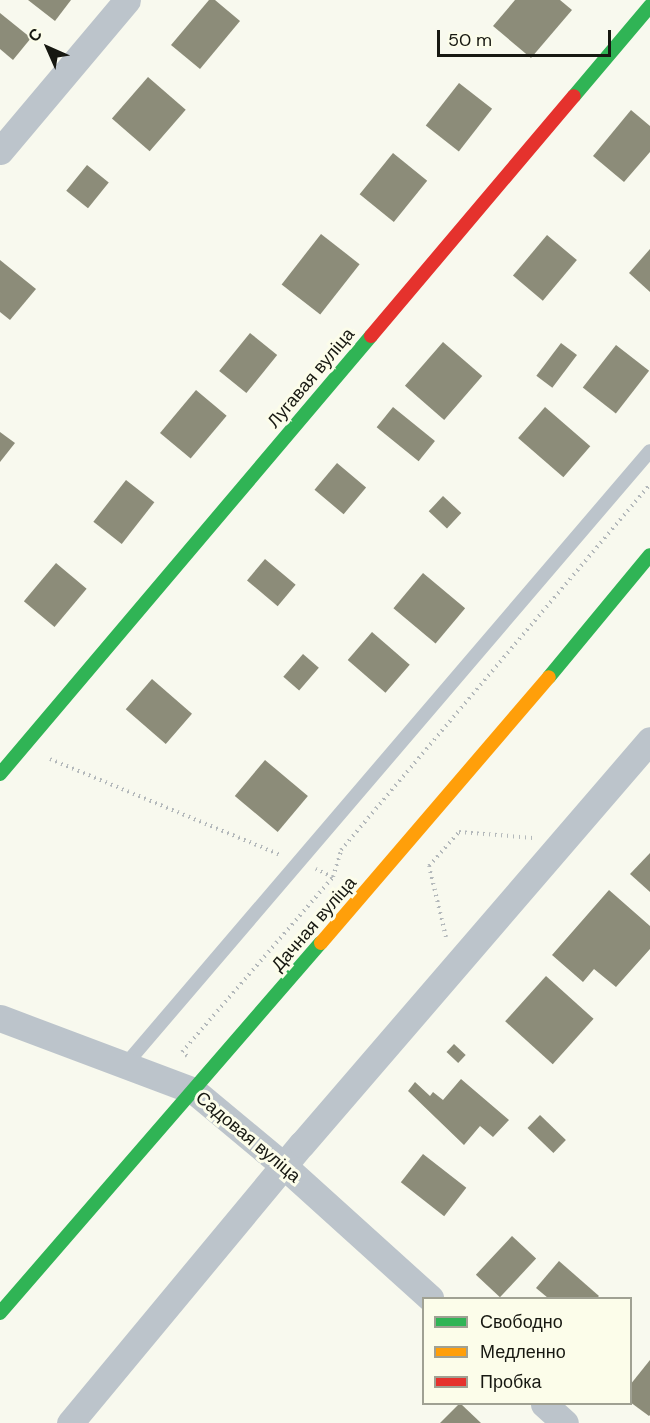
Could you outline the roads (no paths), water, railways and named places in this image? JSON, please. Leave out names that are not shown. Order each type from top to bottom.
[{"type":"street","points":[[0,151],[127,0]]},
{"type":"street","name":"Лугавая вуліца","points":[[0,774],[650,6]]},
{"type":"street","name":"Дачная вуліца","points":[[0,1312],[201,1083],[650,555]]},
{"type":"street","points":[[70,1423],[284,1166],[650,740]]},
{"type":"street","name":"Садовая вуліца","points":[[0,1018],[126,1064],[201,1083],[284,1166],[428,1297]]},
{"type":"street","points":[[545,1405],[565,1423]]},
{"type":"lane","points":[[126,1064],[650,451]]}]
